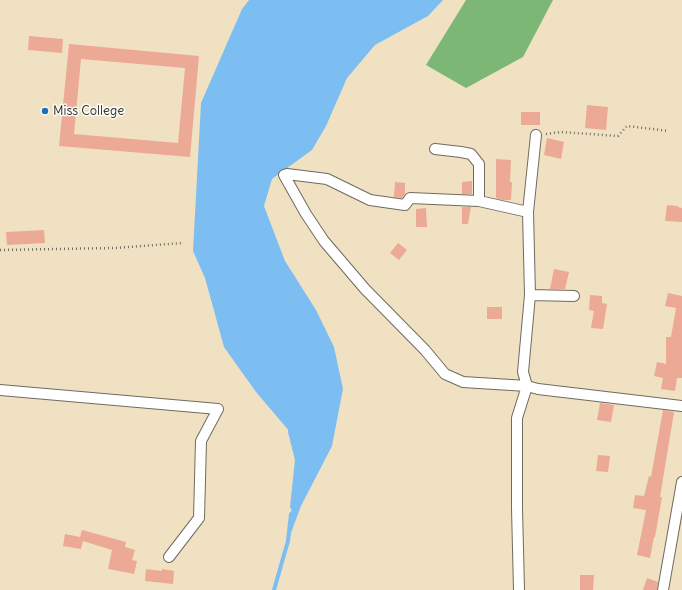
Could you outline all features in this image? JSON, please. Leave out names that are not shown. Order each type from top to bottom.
[{"type":"street","points":[[519,590],[517,508],[518,418],[527,386],[523,372],[530,295],[528,212],[536,135]]},
{"type":"street","points":[[435,149],[470,154],[479,164],[479,201]]},
{"type":"street","points":[[528,212],[479,201],[410,198],[405,205],[370,200],[327,179],[287,174],[284,175],[306,214],[324,241],[365,290],[425,350],[445,374],[463,382],[527,386],[545,390],[682,406]]},
{"type":"street","points":[[530,295],[574,296]]},
{"type":"street","points":[[0,390],[218,409],[201,441],[199,518],[169,557]]},
{"type":"street","points":[[663,590],[682,482]]},
{"type":"path","points":[[536,135],[561,132],[618,136],[627,126],[669,131]]},
{"type":"path","points":[[0,250],[115,248],[182,243]]},
{"type":"green space","points":[[466,0],[553,0],[523,57],[466,88],[426,65]]},
{"type":"water","points":[[249,0],[443,0],[428,16],[375,45],[347,78],[326,126],[312,150],[272,179],[264,206],[285,261],[316,310],[334,347],[343,389],[332,446],[301,506],[288,541],[297,460],[290,432],[256,392],[224,347],[205,278],[193,251],[201,103],[242,9]]},
{"type":"building","points":[[29,36],[63,39],[62,53],[28,50]]},
{"type":"building","points":[[69,44],[199,56],[190,157],[59,146]],"holes":[[[81,59],[185,68],[178,143],[74,134]]]},
{"type":"building","points":[[587,105],[608,107],[606,130],[585,128]]},
{"type":"building","points":[[521,112],[540,112],[540,125],[521,125]]},
{"type":"building","points":[[547,138],[564,142],[561,159],[544,155]]},
{"type":"building","points":[[496,159],[511,160],[511,200],[496,198]]},
{"type":"building","points":[[472,181],[472,194],[462,194],[462,182]]},
{"type":"building","points":[[395,182],[405,183],[405,194],[402,198],[394,197]]},
{"type":"building","points":[[667,205],[682,208],[682,222],[665,221]]},
{"type":"building","points":[[462,207],[471,207],[468,224],[462,224]]},
{"type":"building","points":[[426,208],[427,227],[416,227],[416,209]]},
{"type":"building","points":[[44,230],[45,243],[7,245],[6,232]]},
{"type":"building","points":[[398,243],[407,250],[399,260],[390,253]]},
{"type":"building","points":[[554,269],[569,272],[565,289],[550,289]]},
{"type":"building","points":[[668,293],[682,296],[682,378],[677,378],[675,391],[661,389],[663,378],[654,376],[657,362],[666,364],[666,337],[671,337],[676,308],[665,306]]},
{"type":"building","points":[[590,295],[602,296],[602,303],[607,304],[603,329],[591,328],[594,311],[589,310]]},
{"type":"building","points":[[487,307],[502,307],[502,319],[487,319]]},
{"type":"building","points":[[600,403],[614,405],[611,422],[597,420]]},
{"type":"building","points":[[663,410],[674,412],[660,497],[662,497],[650,558],[637,555],[646,510],[633,508],[635,495],[644,496],[649,476],[651,477]]},
{"type":"building","points":[[598,455],[610,456],[608,472],[596,471]]},
{"type":"building","points":[[82,530],[126,542],[125,547],[135,550],[132,560],[137,561],[134,574],[108,569],[112,550],[83,541],[81,549],[63,546],[65,534],[80,537]]},
{"type":"building","points":[[146,569],[174,571],[173,584],[145,581]]},
{"type":"building","points":[[580,575],[594,575],[593,590],[580,590]]},
{"type":"building","points":[[647,578],[658,582],[657,590],[643,590]]},
{"type":"waterway","points":[[291,429],[290,432],[297,460],[292,507]]},
{"type":"waterway","points":[[274,590],[288,541],[291,514]]},
{"type":"place","name":"Miss College","points":[[45,111]]}]
